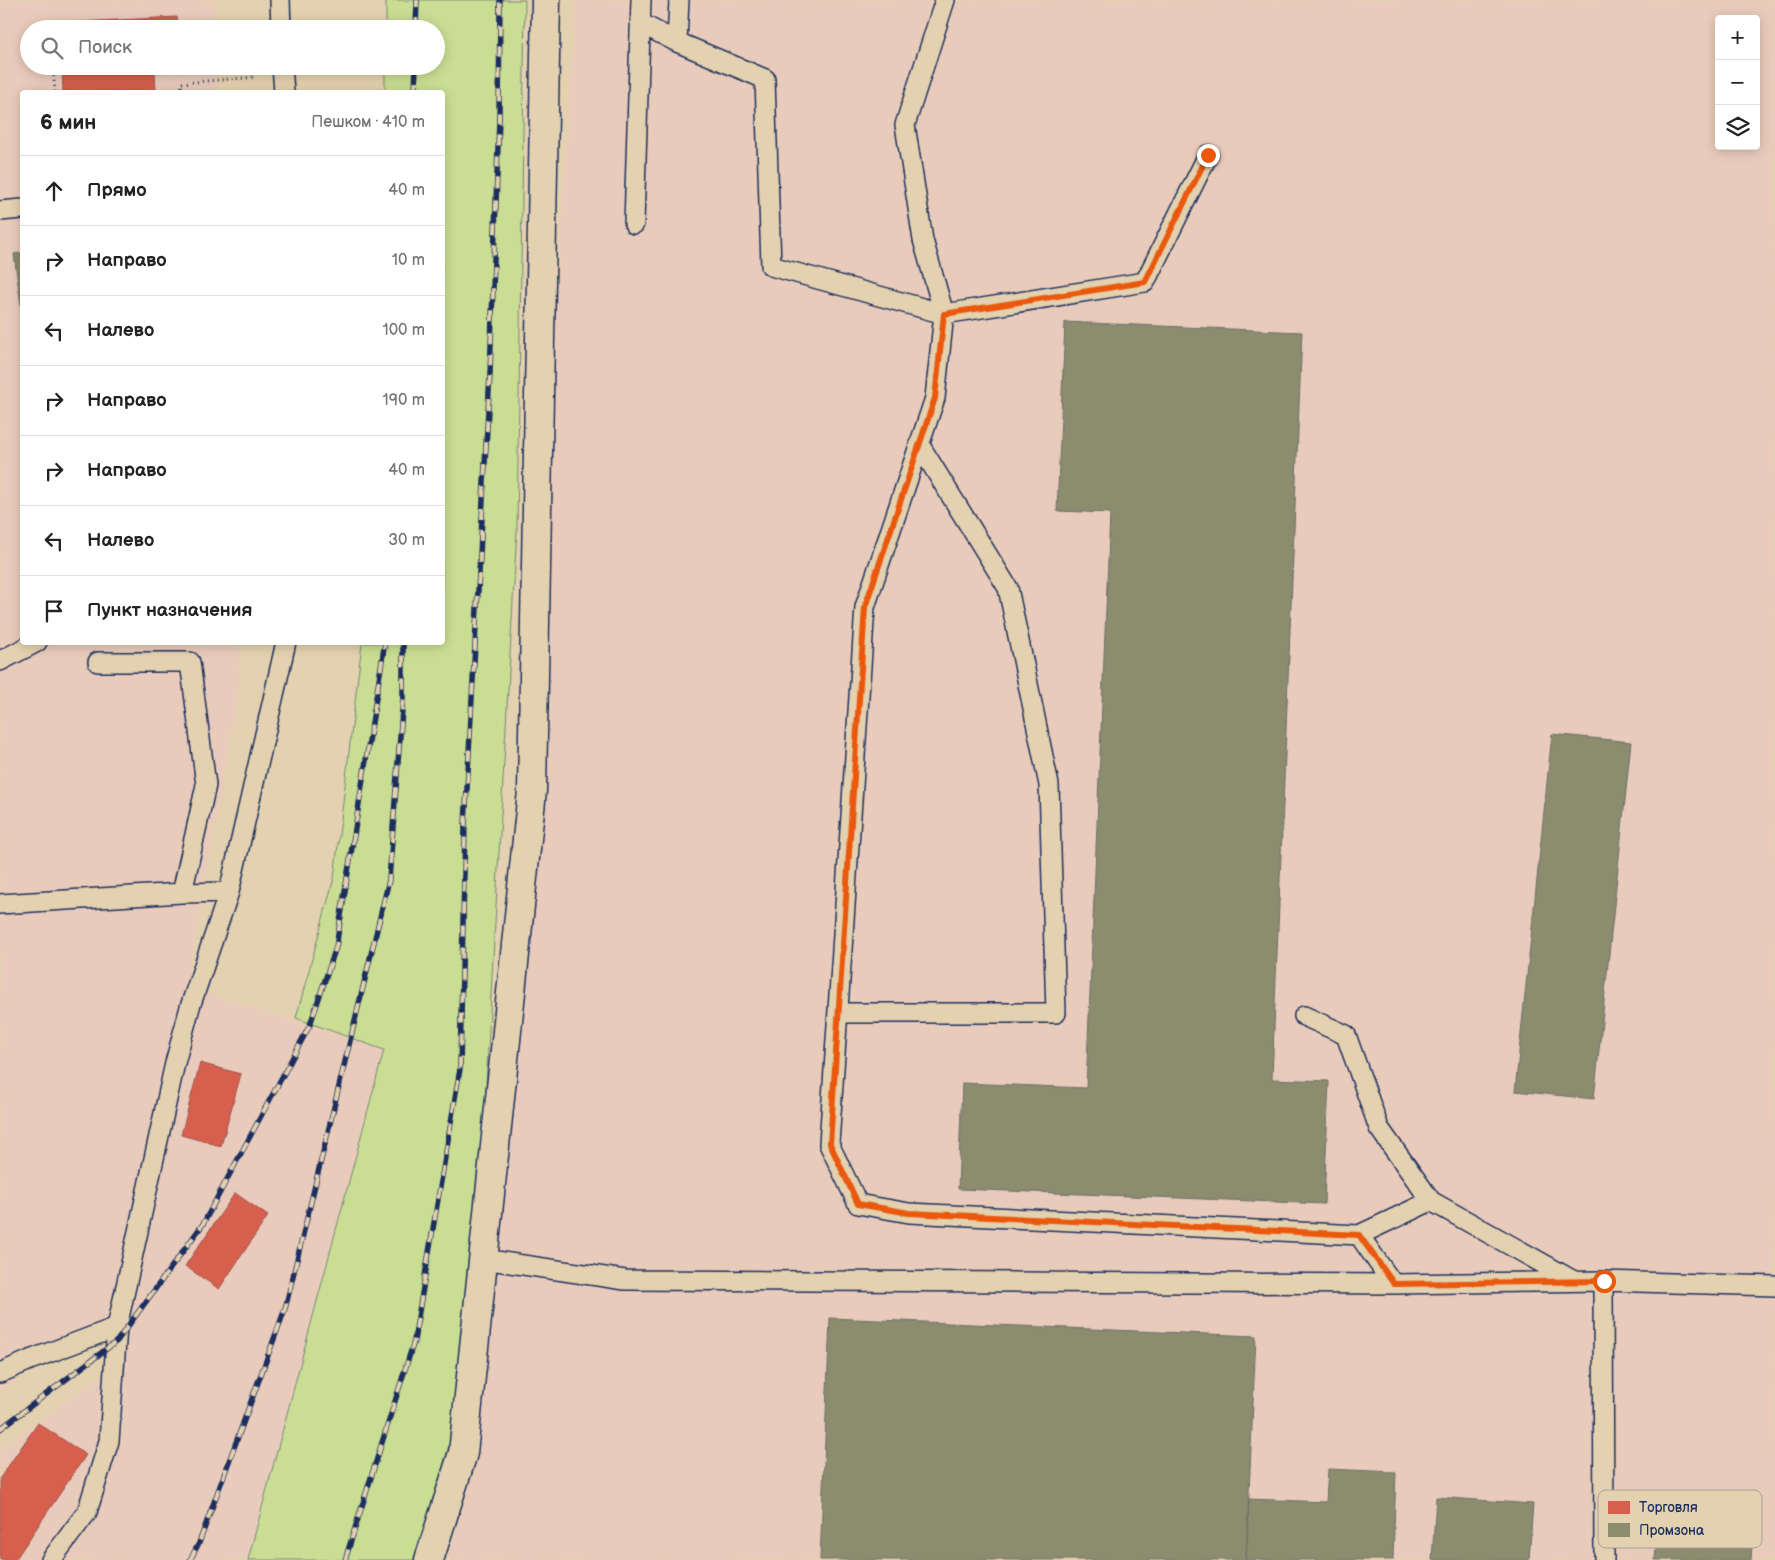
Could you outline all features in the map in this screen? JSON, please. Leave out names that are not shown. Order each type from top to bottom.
[{"type":"street","points":[[428,1560],[463,1453],[532,791],[546,0]]},
{"type":"lane","points":[[280,0],[281,20]]},
{"type":"lane","points":[[634,224],[641,0]]},
{"type":"lane","points":[[677,42],[679,0]]},
{"type":"lane","points":[[945,0],[905,125],[923,240],[944,314],[935,398],[865,607],[830,1144],[858,1204],[909,1213],[1359,1235],[1431,1201]]},
{"type":"lane","points":[[640,23],[677,42],[765,79],[771,266],[944,314],[1145,282],[1208,155]]},
{"type":"lane","points":[[283,75],[284,90]]},
{"type":"lane","points":[[0,210],[20,209]]},
{"type":"lane","points":[[838,1013],[1056,1013],[1049,785],[1008,588],[919,444]]},
{"type":"lane","points":[[0,661],[31,645]]},
{"type":"lane","points":[[51,1560],[87,1512],[109,1441],[117,1327],[175,1063],[190,1007],[229,892],[285,645]]},
{"type":"lane","points":[[98,662],[190,662],[206,785],[182,893]]},
{"type":"lane","points":[[0,904],[229,892]]},
{"type":"lane","points":[[1304,1016],[1346,1035],[1379,1128],[1431,1201],[1575,1282]]},
{"type":"lane","points":[[1359,1235],[1394,1284]]},
{"type":"lane","points":[[483,1259],[626,1280],[1394,1284],[1604,1281],[1775,1286]]},
{"type":"lane","points":[[1604,1281],[1604,1490]]},
{"type":"lane","points":[[0,1373],[117,1327]]},
{"type":"path","points":[[54,75],[55,90]]},
{"type":"path","points":[[182,90],[181,83],[257,77]]},
{"type":"shaded area","points":[[0,0],[214,0],[215,20],[20,20],[20,75],[217,75],[218,90],[20,90],[20,645],[239,645],[240,683],[187,987],[384,1049],[248,1560],[0,1560],[0,1449],[111,1368],[116,1313],[0,1392]]},
{"type":"shaded area","points":[[576,0],[1775,0],[1775,1560],[447,1560],[479,1455]]},
{"type":"green space","points":[[386,0],[525,0],[517,529],[483,1138],[451,1439],[415,1560],[248,1560],[384,1050],[296,1018],[334,878],[362,645],[445,645],[445,90],[385,90],[385,75],[445,75],[445,20],[386,20]]},
{"type":"building: Торговля","points":[[177,17],[177,20],[118,20]]},
{"type":"building: Торговля","points":[[62,75],[155,75],[156,90],[63,90]]},
{"type":"building: Торговля","points":[[200,1063],[241,1074],[221,1146],[181,1135]]},
{"type":"building: Торговля","points":[[235,1193],[268,1216],[219,1289],[185,1266]]},
{"type":"building: Торговля","points":[[38,1423],[86,1455],[15,1560],[0,1560],[0,1478]]},
{"type":"building: Промзона","points":[[20,253],[20,298],[14,254]]},
{"type":"building: Промзона","points":[[1065,322],[1302,332],[1272,1079],[1329,1081],[1324,1204],[958,1189],[962,1083],[1086,1088],[1110,513],[1057,511]]},
{"type":"building: Промзона","points":[[1552,734],[1631,742],[1594,1099],[1515,1091]]},
{"type":"building: Промзона","points":[[830,1318],[1256,1336],[1246,1560],[820,1560]]},
{"type":"building: Промзона","points":[[1328,1469],[1396,1472],[1393,1560],[1246,1560],[1249,1499],[1326,1502]]},
{"type":"building: Промзона","points":[[1436,1497],[1533,1504],[1529,1560],[1432,1560]]},
{"type":"building: Промзона","points":[[1656,1548],[1752,1548],[1751,1560],[1655,1560]]},
{"type":"railway","points":[[416,20],[417,0]]},
{"type":"railway","points":[[345,1560],[414,1341],[460,1069],[465,825],[490,374],[499,118],[500,0]]},
{"type":"railway","points":[[415,90],[416,75]]},
{"type":"railway","points":[[0,1429],[117,1341],[203,1224],[310,1025],[336,947],[385,645]]},
{"type":"railway","points":[[190,1560],[199,1543],[285,1309],[389,880],[403,697],[403,645]]},
{"type":"route","points":[[1208,155],[1145,282],[944,314],[935,398],[865,607],[830,1144],[858,1204],[909,1213],[1359,1235],[1394,1284],[1604,1281]]}]
